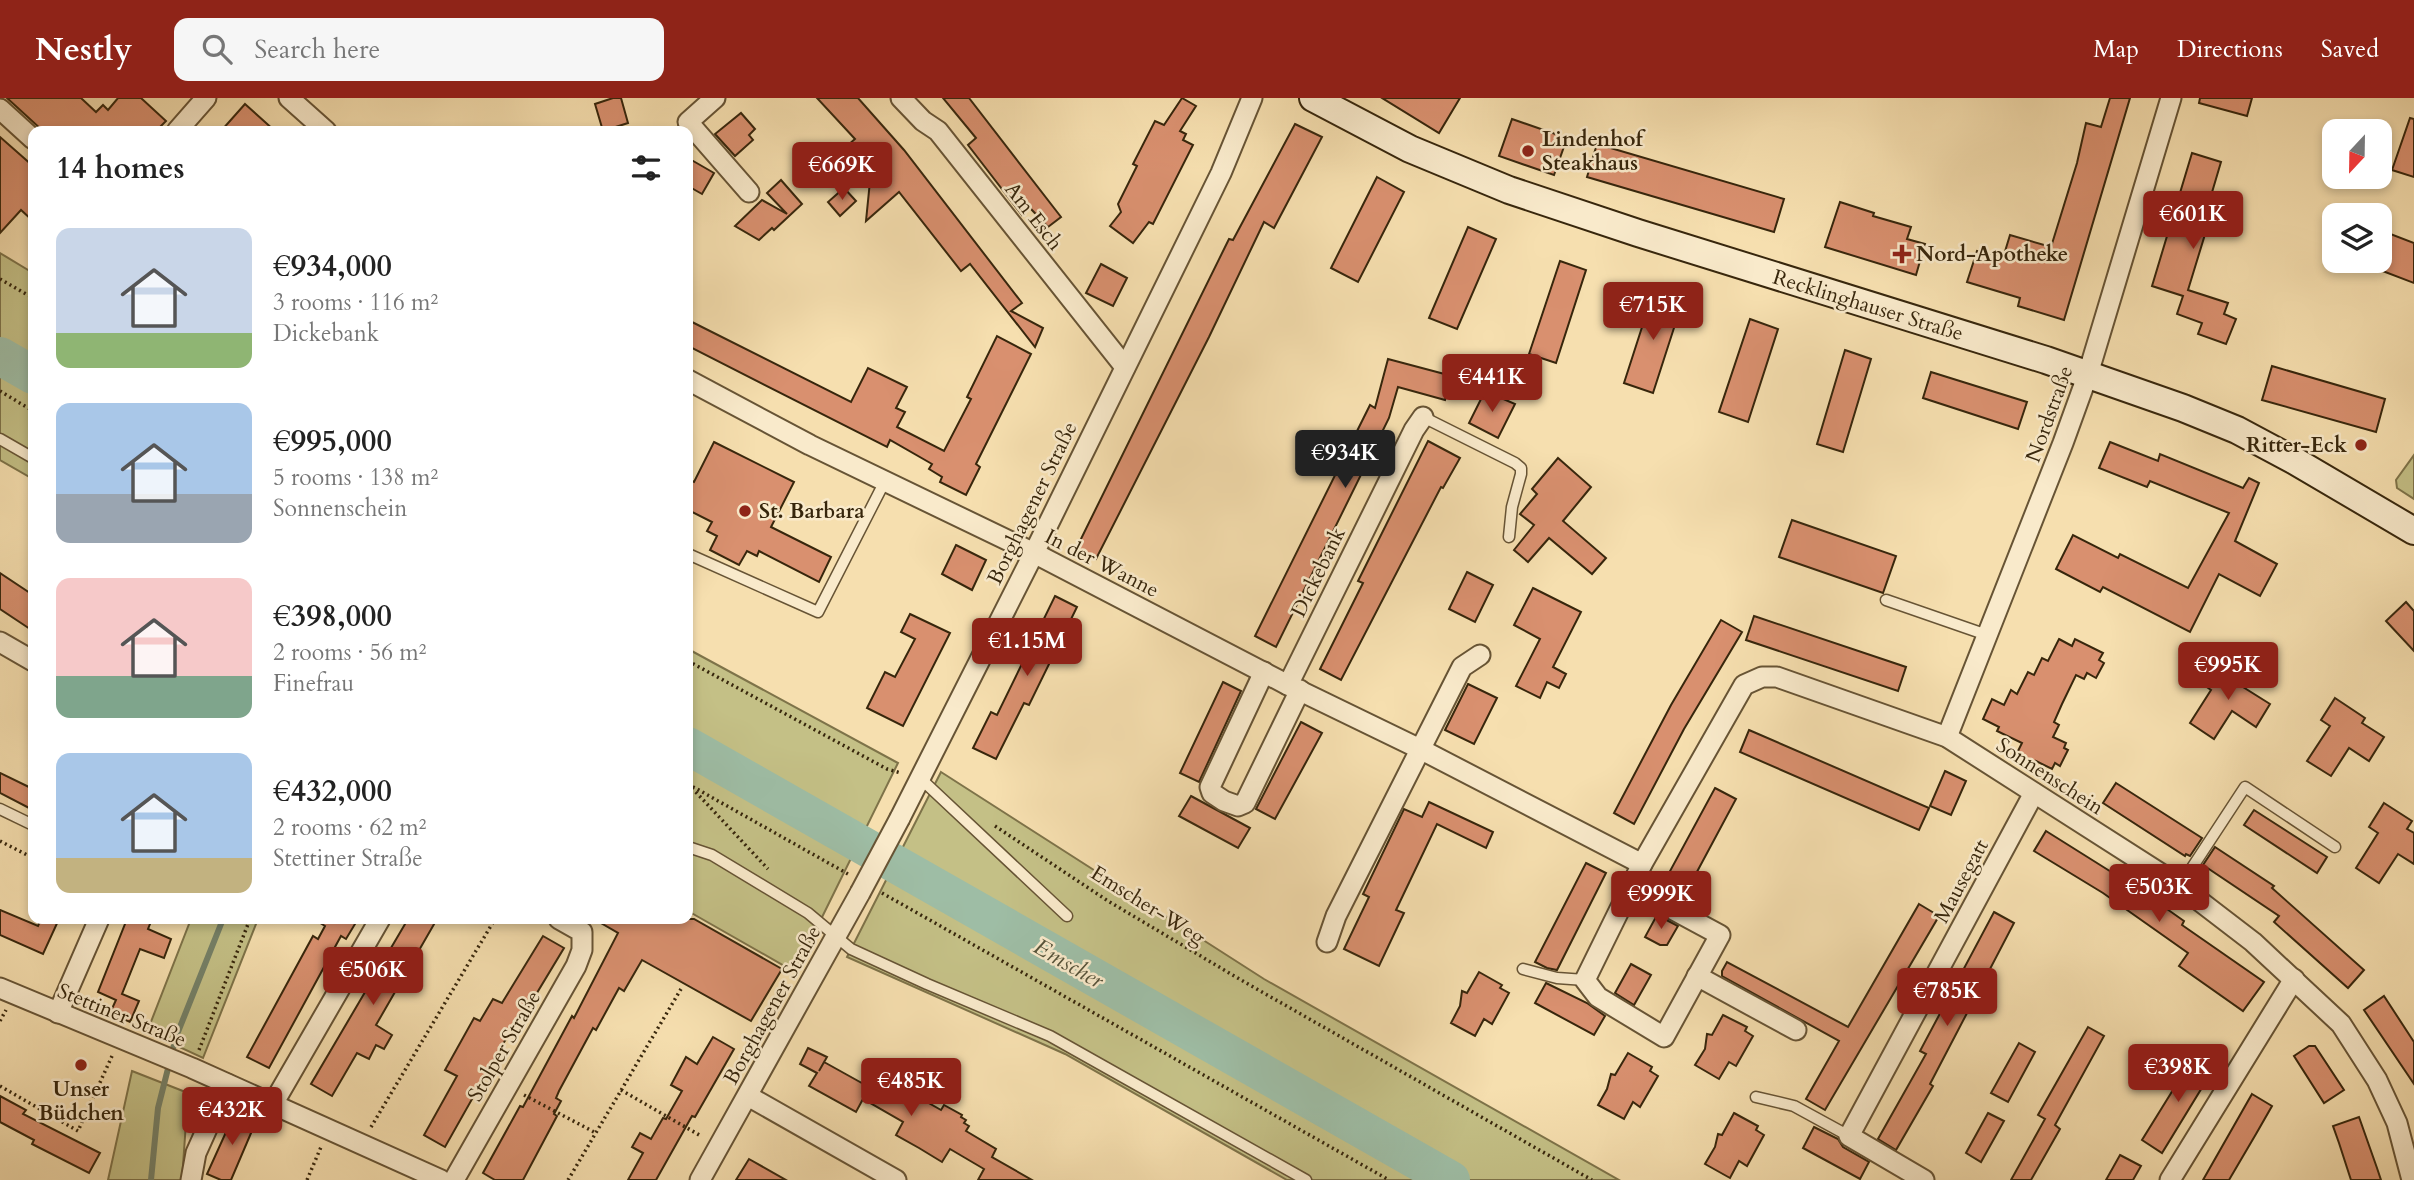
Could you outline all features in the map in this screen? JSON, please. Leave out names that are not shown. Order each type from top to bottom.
[{"type":"street","points":[[181,126],[206,98]]},
{"type":"street","points":[[289,98],[320,126]]},
{"type":"street","points":[[692,126],[688,122],[715,98]]},
{"type":"street","name":"Am Esch","points":[[901,98],[923,121],[938,131],[1125,367]]},
{"type":"street","name":"Borghagener Straße","points":[[700,1180],[837,936],[859,886],[900,818],[1034,554],[1221,173],[1252,98]]},
{"type":"street","name":"Recklinghauser Straße","points":[[1313,98],[1410,149],[1508,190],[2088,374],[2183,408],[2237,430],[2414,531]]},
{"type":"street","name":"Nordstraße","points":[[1947,737],[2088,374],[2171,98]]},
{"type":"street","points":[[0,109],[28,134]]},
{"type":"street","points":[[693,128],[749,191]]},
{"type":"street","name":"In der Wanne","points":[[693,383],[810,445],[1034,554],[1643,864]]},
{"type":"street","name":"Dickebank","points":[[1264,672],[1210,787],[1212,793],[1238,806],[1245,803],[1294,688],[1414,430],[1423,417]]},
{"type":"street","points":[[0,642],[28,658]]},
{"type":"street","points":[[1327,942],[1336,916],[1462,667],[1480,655]]},
{"type":"street","name":"Sonnenschein","points":[[1584,980],[1643,864],[1744,685],[1762,677],[1777,677],[1947,737],[2180,886],[2253,942],[2341,1024],[2377,1080],[2397,1123],[2412,1180]]},
{"type":"street","name":"Mausegatt","points":[[1849,1136],[2034,793]]},
{"type":"street","points":[[1584,980],[1598,997],[1664,1037],[1720,935],[1631,887]]},
{"type":"street","points":[[58,1013],[97,924]]},
{"type":"street","points":[[273,1104],[377,924]]},
{"type":"street","name":"Stolper Straße","points":[[454,1180],[576,966],[582,950],[582,932],[568,924]]},
{"type":"street","points":[[1697,976],[1796,1030]]},
{"type":"street","points":[[2170,1180],[2294,979]]},
{"type":"street","name":"Stettiner Straße","points":[[0,988],[273,1104],[441,1180]]},
{"type":"street","points":[[191,1180],[196,1153],[227,1084]]},
{"type":"street","points":[[748,1096],[897,1180]]},
{"type":"street","points":[[1849,1136],[1924,1180]]},
{"type":"lane","name":"Dickebank","points":[[1423,417],[1521,468],[1512,507],[1509,537]]},
{"type":"lane","points":[[0,439],[28,455]]},
{"type":"lane","points":[[693,556],[818,612],[885,481]]},
{"type":"lane","points":[[1886,600],[1987,635]]},
{"type":"lane","points":[[920,778],[1067,916]]},
{"type":"lane","points":[[2180,886],[2245,787],[2335,847]]},
{"type":"lane","points":[[0,808],[28,822]]},
{"type":"lane","points":[[693,849],[712,855],[808,912],[851,949],[1050,1036],[1306,1180]]},
{"type":"lane","points":[[1523,969],[1557,978],[1584,980]]},
{"type":"lane","points":[[1756,1097],[1794,1106],[1849,1136]]},
{"type":"path","points":[[0,279],[28,295]]},
{"type":"path","points":[[0,391],[28,408]]},
{"type":"path","points":[[693,664],[887,769],[920,778]]},
{"type":"path","points":[[693,787],[859,886]]},
{"type":"path","points":[[693,789],[770,872],[789,901]]},
{"type":"path","name":"Emscher-Weg","points":[[996,826],[1108,901],[1175,941],[1592,1180]]},
{"type":"path","points":[[0,841],[28,855]]},
{"type":"path","points":[[881,893],[1389,1180]]},
{"type":"path","points":[[188,1067],[248,924]]},
{"type":"path","points":[[361,1144],[492,924]]},
{"type":"path","points":[[568,1180],[681,989]]},
{"type":"path","points":[[0,1086],[78,1131],[119,1039]]},
{"type":"path","points":[[507,1086],[596,1133]]},
{"type":"path","points":[[621,1090],[720,1146]]},
{"type":"path","points":[[307,1180],[328,1129]]},
{"type":"shaded area","points":[[0,253],[28,270],[28,476],[0,460]]},
{"type":"shaded area","points":[[2414,455],[2414,499],[2397,488],[2396,480]]},
{"type":"shaded area","points":[[693,652],[898,763],[795,972],[693,914]]},
{"type":"shaded area","points":[[941,772],[1264,979],[1619,1180],[1287,1180],[1065,1054],[847,957]]},
{"type":"shaded area","points":[[189,924],[256,924],[203,1058],[147,1032]]},
{"type":"shaded area","points":[[132,1071],[188,1093],[182,1180],[108,1180]]},
{"type":"building","points":[[7,98],[81,98],[96,112],[103,105],[108,110],[118,98],[141,98],[166,121],[161,126],[38,126]]},
{"type":"building","points":[[621,98],[628,123],[602,126],[595,104]]},
{"type":"building","points":[[817,98],[858,98],[904,150],[1022,303],[1011,311],[1043,328],[1035,347],[970,264],[961,271],[899,192],[866,221],[871,171],[848,145],[855,139]]},
{"type":"building","points":[[943,98],[969,98],[1061,217],[1048,227],[1030,208],[1022,215],[968,145],[976,138]]},
{"type":"building","points":[[1182,98],[1196,106],[1180,131],[1186,134],[1183,140],[1193,145],[1153,224],[1149,222],[1133,243],[1110,226],[1121,212],[1118,204],[1137,166],[1133,164],[1155,121],[1164,125]]},
{"type":"building","points":[[1382,98],[1460,98],[1439,133]]},
{"type":"building","points":[[2110,98],[2130,98],[2064,320],[2018,306],[2020,298],[1967,282],[1977,251],[2003,258],[2010,235],[2051,247],[2077,163],[2086,123],[2101,127]]},
{"type":"building","points":[[2200,98],[2252,98],[2247,116],[2199,103]]},
{"type":"building","points":[[245,104],[269,126],[225,126]]},
{"type":"building","points":[[741,113],[755,129],[749,135],[753,140],[735,156],[715,134]]},
{"type":"building","points":[[2410,118],[2414,119],[2414,177],[2392,170]]},
{"type":"building","points":[[1512,119],[1567,138],[1554,175],[1499,156]]},
{"type":"building","points":[[1295,124],[1322,137],[1274,228],[1264,222],[1096,559],[1076,549],[1229,239],[1233,240]]},
{"type":"building","points":[[0,137],[28,162],[28,216],[21,210],[0,233]]},
{"type":"building","points":[[1597,144],[1784,199],[1774,232],[1587,177]]},
{"type":"building","points":[[2192,153],[2221,162],[2205,216],[2210,218],[2188,290],[2228,303],[2224,314],[2236,319],[2226,344],[2198,334],[2202,323],[2177,314],[2183,296],[2152,286]]},
{"type":"building","points":[[693,161],[714,173],[702,194],[693,189]]},
{"type":"building","points":[[1377,177],[1404,192],[1358,282],[1331,268]]},
{"type":"building","points":[[781,180],[802,204],[759,240],[735,226],[762,200],[787,214],[767,193]]},
{"type":"building","points":[[844,188],[856,201],[840,216],[828,202]]},
{"type":"building","points":[[1840,202],[1874,213],[1873,216],[1911,227],[1907,239],[1925,244],[1916,275],[1825,247]]},
{"type":"building","points":[[1468,227],[1496,239],[1457,329],[1429,318]]},
{"type":"building","points":[[2392,235],[2414,243],[2414,283],[2388,273],[2392,273]]},
{"type":"building","points":[[1560,261],[1586,270],[1556,363],[1529,354]]},
{"type":"building","points":[[1101,264],[1127,278],[1113,306],[1086,293]]},
{"type":"building","points":[[1654,290],[1683,300],[1653,393],[1624,383]]},
{"type":"building","points":[[1750,319],[1778,329],[1748,422],[1719,412]]},
{"type":"building","points":[[693,323],[851,402],[868,368],[907,387],[896,408],[905,412],[897,427],[944,451],[971,399],[967,397],[997,336],[1031,354],[976,464],[980,467],[966,495],[940,482],[942,477],[929,469],[932,464],[890,440],[887,447],[693,349]]},
{"type":"building","points":[[1845,350],[1871,359],[1843,452],[1817,444]]},
{"type":"building","points":[[1388,359],[1452,376],[1445,400],[1398,387],[1389,418],[1276,647],[1255,636],[1370,405],[1375,408]]},
{"type":"building","points":[[2272,366],[2385,399],[2376,432],[2262,400]]},
{"type":"building","points":[[1931,372],[2027,402],[2018,429],[1923,398]]},
{"type":"building","points":[[1485,391],[1515,404],[1498,438],[1469,423]]},
{"type":"building","points":[[1428,441],[1460,458],[1443,488],[1441,487],[1341,680],[1320,669],[1363,583],[1358,581]]},
{"type":"building","points":[[714,442],[794,482],[771,527],[831,557],[819,582],[759,551],[757,556],[747,551],[739,565],[710,550],[717,536],[707,531],[712,522],[693,512],[694,482]]},
{"type":"building","points":[[2110,442],[2158,461],[2160,454],[2243,488],[2249,478],[2259,483],[2235,541],[2277,564],[2260,596],[2219,574],[2190,632],[2103,587],[2100,592],[2056,569],[2073,535],[2118,558],[2120,554],[2188,588],[2229,513],[2150,481],[2147,487],[2099,468]]},
{"type":"building","points":[[1558,458],[1591,487],[1563,521],[1606,558],[1592,574],[1549,538],[1528,562],[1514,550],[1534,525],[1520,514],[1537,494],[1532,489]]},
{"type":"building","points":[[1792,520],[1896,556],[1883,593],[1779,557]]},
{"type":"building","points":[[956,545],[986,560],[972,590],[942,574]]},
{"type":"building","points":[[1467,572],[1493,585],[1475,622],[1449,609]]},
{"type":"building","points":[[0,573],[28,592],[28,628],[0,609]]},
{"type":"building","points":[[1533,588],[1581,612],[1553,667],[1566,674],[1559,688],[1547,682],[1540,698],[1516,686],[1540,639],[1514,625]]},
{"type":"building","points":[[1055,596],[1077,607],[1029,705],[1024,703],[996,759],[973,748],[991,712],[997,715]]},
{"type":"building","points":[[2406,602],[2414,611],[2414,651],[2386,621]]},
{"type":"building","points":[[910,614],[950,633],[903,726],[867,708],[885,672],[895,677],[915,639],[901,632]]},
{"type":"building","points":[[1754,616],[1906,667],[1898,691],[1746,640]]},
{"type":"building","points":[[1721,620],[1742,632],[1684,729],[1634,824],[1614,813],[1671,705]]},
{"type":"building","points":[[2059,639],[2072,646],[2075,639],[2103,653],[2099,660],[2104,663],[2096,678],[2087,673],[2084,679],[2076,675],[2054,722],[2059,725],[2053,737],[2066,743],[2064,748],[2068,750],[2060,766],[2055,763],[2052,769],[2036,761],[2035,765],[2016,755],[2022,743],[1997,731],[1999,727],[1983,719],[1992,699],[2004,705],[2011,690],[2017,694],[2028,672],[2034,675],[2042,658],[2048,661]]},
{"type":"building","points":[[2219,662],[2248,680],[2243,687],[2270,704],[2256,727],[2232,711],[2214,739],[2190,723],[2211,690],[2204,685]]},
{"type":"building","points":[[1223,682],[1241,691],[1199,782],[1180,773]]},
{"type":"building","points":[[1468,684],[1497,698],[1474,744],[1445,730]]},
{"type":"building","points":[[2335,698],[2365,718],[2362,723],[2384,737],[2369,761],[2349,748],[2331,776],[2307,761],[2330,726],[2321,720]]},
{"type":"building","points":[[1301,722],[1322,733],[1275,819],[1256,809]]},
{"type":"building","points":[[1749,730],[1929,808],[1919,830],[1740,752]]},
{"type":"building","points":[[1945,771],[1966,781],[1951,815],[1930,806]]},
{"type":"building","points":[[0,773],[28,787],[28,807],[0,793]]},
{"type":"building","points":[[2116,783],[2202,838],[2190,856],[2185,856],[2103,803]]},
{"type":"building","points":[[1715,788],[1736,799],[1684,896],[1663,884]]},
{"type":"building","points":[[1191,796],[1250,828],[1238,848],[1179,816]]},
{"type":"building","points":[[1429,802],[1493,832],[1486,848],[1437,824],[1396,910],[1404,913],[1379,966],[1344,949],[1369,897],[1363,894],[1404,809],[1422,817]]},
{"type":"building","points":[[2384,803],[2412,821],[2407,829],[2414,833],[2414,864],[2398,854],[2379,883],[2356,868],[2378,833],[2369,827]]},
{"type":"building","points":[[2254,810],[2327,857],[2317,873],[2244,825]]},
{"type":"building","points":[[2046,831],[2140,890],[2184,921],[2182,925],[2264,982],[2243,1011],[2179,966],[2188,953],[2103,893],[2034,851]]},
{"type":"building","points":[[2215,847],[2274,886],[2272,888],[2364,970],[2348,988],[2274,922],[2279,916],[2203,865]]},
{"type":"building","points":[[1586,863],[1606,873],[1557,970],[1547,968],[1535,962]]},
{"type":"building","points":[[1919,904],[1939,916],[1825,1110],[1806,1099],[1839,1041],[1722,976],[1722,971],[1727,962],[1848,1027]]},
{"type":"building","points":[[0,910],[28,924],[57,924],[43,954],[0,935]]},
{"type":"building","points":[[1994,912],[2014,923],[1930,1084],[1933,1086],[1896,1150],[1878,1139],[1926,1054],[1920,1051]]},
{"type":"building","points":[[1657,915],[1678,926],[1667,945],[1660,945],[1645,937]]},
{"type":"building","points":[[694,919],[782,969],[751,1021],[642,960],[624,991],[619,988],[596,1030],[593,1028],[559,1091],[556,1098],[561,1101],[554,1114],[557,1116],[523,1180],[495,1180],[483,1173],[520,1106],[523,1107],[572,1016],[574,1018],[618,933],[603,924],[693,924]]},
{"type":"building","points":[[125,924],[150,924],[148,929],[171,939],[164,958],[140,949],[122,994],[139,1001],[130,1022],[110,1013],[116,1000],[98,992]]},
{"type":"building","points":[[322,924],[355,924],[346,939],[341,936],[269,1068],[247,1057],[313,936],[318,939],[325,926]]},
{"type":"building","points":[[405,924],[434,924],[376,1025],[392,1035],[384,1049],[376,1045],[369,1059],[357,1053],[332,1096],[311,1084]]},
{"type":"building","points":[[543,936],[564,948],[523,1016],[520,1014],[445,1147],[424,1135],[457,1076],[445,1070],[474,1018],[480,1021],[493,999],[502,1003]]},
{"type":"building","points":[[1631,964],[1651,975],[1634,1005],[1615,993]]},
{"type":"building","points":[[1479,972],[1502,985],[1500,988],[1509,993],[1492,1024],[1484,1019],[1475,1036],[1451,1023],[1460,1006],[1462,991],[1467,993]]},
{"type":"building","points":[[1546,983],[1587,1003],[1605,1016],[1594,1035],[1535,1003]]},
{"type":"building","points":[[2384,996],[2414,1042],[2414,1084],[2364,1010]]},
{"type":"building","points":[[1723,1015],[1747,1027],[1745,1031],[1753,1036],[1736,1066],[1729,1062],[1719,1079],[1695,1065],[1705,1049],[1707,1034],[1712,1035]]},
{"type":"building","points":[[2088,1027],[2104,1036],[2055,1125],[2060,1129],[2031,1180],[2011,1180],[2045,1119],[2038,1115]]},
{"type":"building","points":[[713,1037],[734,1049],[695,1117],[692,1116],[656,1180],[628,1180],[643,1153],[632,1147],[640,1133],[651,1139],[682,1091],[671,1085],[686,1057],[697,1064]]},
{"type":"building","points":[[2019,1043],[2035,1052],[2008,1102],[1991,1093]]},
{"type":"building","points":[[2309,1046],[2315,1046],[2344,1090],[2324,1103],[2294,1056]]},
{"type":"building","points":[[808,1048],[827,1057],[824,1062],[869,1087],[874,1079],[915,1103],[918,1097],[941,1110],[944,1105],[962,1115],[966,1120],[964,1123],[969,1126],[966,1131],[996,1149],[992,1157],[1032,1180],[978,1180],[984,1169],[950,1149],[942,1162],[896,1135],[903,1122],[863,1099],[856,1112],[809,1086],[817,1073],[800,1064]]},
{"type":"building","points":[[1628,1053],[1652,1067],[1650,1071],[1658,1076],[1640,1107],[1633,1102],[1624,1119],[1598,1105],[1607,1089],[1611,1074],[1615,1075]]},
{"type":"building","points":[[2194,1056],[2214,1068],[2162,1153],[2142,1140]]},
{"type":"building","points":[[2252,1094],[2272,1106],[2229,1180],[2203,1180]]},
{"type":"building","points":[[0,1096],[26,1110],[23,1114],[100,1153],[89,1173],[32,1144],[34,1140],[0,1122]]},
{"type":"building","points":[[236,1110],[257,1119],[231,1180],[221,1180],[207,1174]]},
{"type":"building","points":[[1734,1113],[1758,1126],[1756,1130],[1764,1135],[1747,1166],[1739,1161],[1730,1178],[1705,1164],[1715,1147],[1718,1134],[1722,1135]]},
{"type":"building","points":[[1988,1113],[2004,1121],[1981,1162],[1966,1153]]},
{"type":"building","points":[[2359,1117],[2381,1180],[2351,1180],[2333,1126]]},
{"type":"building","points":[[1814,1127],[1838,1139],[1843,1147],[1869,1162],[1860,1179],[1803,1148]]},
{"type":"building","points":[[2120,1155],[2141,1166],[2133,1180],[2106,1180]]},
{"type":"building","points":[[749,1159],[786,1180],[736,1180]]},
{"type":"waterway","name":"Emscher","points":[[0,356],[28,372]]},
{"type":"waterway","name":"Emscher","points":[[693,749],[1451,1180]]},
{"type":"waterway","points":[[151,1180],[158,1108],[176,1037],[221,924]]},
{"type":"place","name":"Lindenhof Steakhaus","points":[[1528,151]]},
{"type":"place","name":"Nord-Apotheke","points":[[1902,254]]},
{"type":"place","name":"Ritter-Eck","points":[[2361,445]]},
{"type":"place","name":"St. Barbara","points":[[745,511]]},
{"type":"place","name":"Unser Büdchen","points":[[81,1065]]}]
